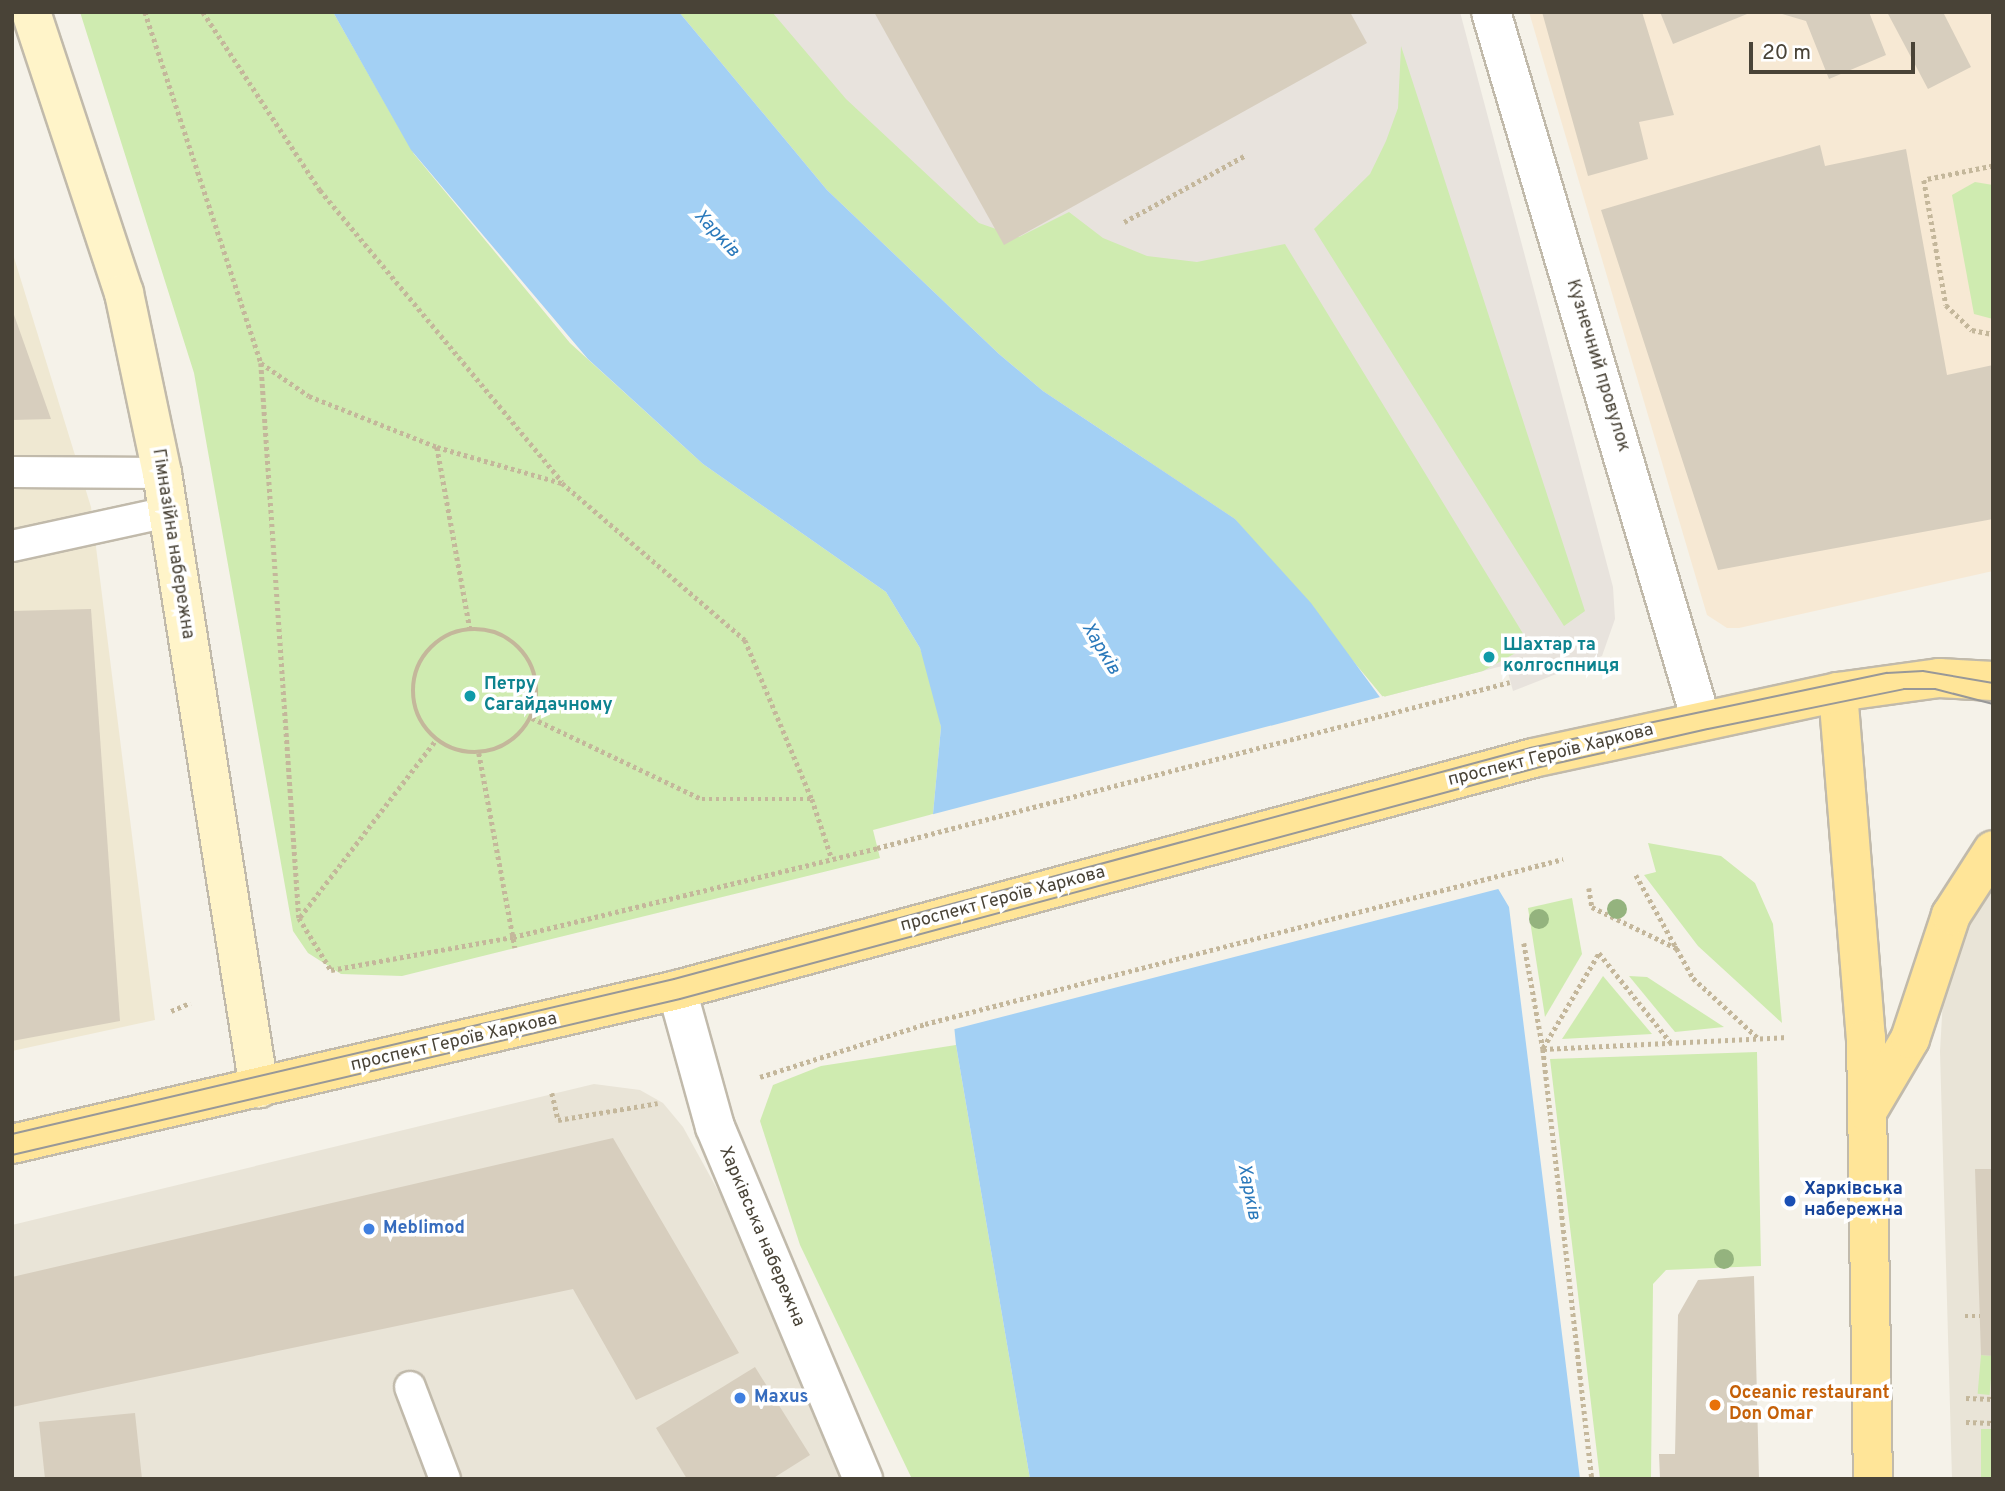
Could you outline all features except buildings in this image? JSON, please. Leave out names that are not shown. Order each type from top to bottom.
[{"type":"main road","name":"Гімназійна набережна","points":[[31,12],[124,293],[162,473],[259,1088]]},
{"type":"main road","points":[[1939,678],[1993,666]]},
{"type":"main road","name":"проспект Героїв Харкова","points":[[12,1144],[677,990],[1533,758],[1701,720],[1838,692],[1939,678],[1993,697]]},
{"type":"main road","points":[[1939,678],[1993,681]]},
{"type":"main road","points":[[1838,692],[1866,1113],[1872,1479]]},
{"type":"main road","points":[[1866,1113],[1910,1039],[1951,915],[1993,850]]},
{"type":"street","name":"Кузнечний провулок","points":[[1491,12],[1701,720]]},
{"type":"street","name":"Харківська набережна","points":[[677,990],[715,1127],[859,1477]]},
{"type":"lane","points":[[12,472],[162,473]]},
{"type":"lane","points":[[12,546],[168,512]]},
{"type":"lane","points":[[410,1387],[445,1479]]},
{"type":"path","points":[[145,12],[261,363],[299,918],[331,970],[513,937],[831,856],[877,848],[1510,682]]},
{"type":"path","points":[[203,12],[320,190],[562,483],[745,640],[812,799],[831,856]]},
{"type":"path","points":[[1125,222],[1246,155]]},
{"type":"path","points":[[1993,166],[1924,180],[1946,305],[1972,330],[1993,334]]},
{"type":"path","points":[[261,363],[309,396],[437,447],[562,483]]},
{"type":"path","points":[[437,447],[470,629]]},
{"type":"path","points":[[470,629],[507,636],[532,664],[537,682],[532,719],[510,743],[479,753],[436,740],[414,705],[419,662],[432,646],[470,629]]},
{"type":"path","points":[[532,719],[702,799],[812,799]]},
{"type":"path","points":[[299,918],[436,740]]},
{"type":"path","points":[[479,753],[515,948]]},
{"type":"path","points":[[760,1077],[925,1024],[1563,859]]},
{"type":"path","points":[[1636,875],[1710,1000],[1759,1038]]},
{"type":"path","points":[[1589,888],[1592,907],[1678,948]]},
{"type":"path","points":[[1524,943],[1543,1049],[1592,1479]]},
{"type":"path","points":[[1543,1049],[1599,953],[1671,1042]]},
{"type":"path","points":[[171,1011],[190,1003]]},
{"type":"path","points":[[1543,1049],[1788,1037]]},
{"type":"path","points":[[552,1093],[558,1119],[663,1103]]},
{"type":"path","points":[[1965,1316],[1980,1316]]},
{"type":"path","points":[[1966,1398],[1993,1399]]},
{"type":"path","points":[[1966,1422],[1993,1423]]},
{"type":"shaded area","points":[[679,12],[1460,12],[1613,587],[1615,619],[1602,656],[1513,691],[1506,665],[1383,697],[1311,603],[1141,455],[1043,391]]},
{"type":"shaded area","points":[[1529,12],[1993,12],[1993,571],[1739,628],[1727,628],[1707,615]]},
{"type":"shaded area","points":[[12,251],[91,507],[155,1020],[12,1051]]},
{"type":"shaded area","points":[[1993,876],[1993,1479],[1952,1479],[1940,1051],[1945,965]]},
{"type":"shaded area","points":[[594,1084],[640,1090],[663,1103],[683,1127],[732,1216],[843,1479],[12,1479],[12,1225]]},
{"type":"green space","points":[[80,12],[333,12],[414,154],[570,343],[703,464],[886,592],[920,648],[935,691],[941,727],[933,814],[873,830],[880,858],[402,976],[341,974],[308,953],[293,931],[194,373]]},
{"type":"green space","points":[[679,12],[772,12],[846,99],[979,223],[1019,237],[1069,212],[1103,238],[1147,256],[1197,262],[1285,244],[1530,645],[1483,671],[1383,697],[1235,519],[1043,391],[999,354],[827,190]]},
{"type":"green space","points":[[1401,46],[1585,611],[1564,626],[1314,229],[1370,174],[1386,141],[1398,108]]},
{"type":"green space","points":[[1975,182],[1993,185],[1993,319],[1974,314],[1952,195]]},
{"type":"green space","points":[[1648,843],[1721,856],[1755,883],[1773,924],[1782,1023],[1698,946],[1644,875],[1656,872]]},
{"type":"green space","points":[[1572,898],[1582,954],[1545,1017],[1528,908]]},
{"type":"green space","points":[[1603,976],[1652,1034],[1562,1039]]},
{"type":"green space","points":[[1629,976],[1647,977],[1724,1027],[1675,1032]]},
{"type":"green space","points":[[956,1045],[1030,1479],[912,1479],[800,1245],[760,1121],[773,1085],[821,1066]]},
{"type":"green space","points":[[1757,1052],[1761,1266],[1666,1270],[1653,1284],[1651,1479],[1600,1479],[1550,1059]]},
{"type":"green space","points":[[1981,1355],[1993,1356],[1990,1395],[1978,1394]]},
{"type":"green space","points":[[1981,1429],[1993,1429],[1993,1479],[1981,1479]]},
{"type":"water","name":"Харків","points":[[333,12],[679,12],[827,190],[999,354],[1043,391],[1235,519],[1311,603],[1401,726],[1509,907],[1580,1479],[1030,1479],[956,1045],[933,814],[941,727],[920,648],[886,592],[703,464],[588,359],[411,150]]},
{"type":"pier","points":[[1384,696],[1502,888],[951,1030],[930,815]]},
{"type":"tram line","points":[[12,1134],[674,979],[1530,748],[1887,673],[1923,671],[1993,683]]},
{"type":"tram line","points":[[12,1155],[680,999],[1536,768],[1904,689],[1935,689],[1993,704]]},
{"type":"place","name":"Шахтар та колгоспниця","points":[[1489,657]]},
{"type":"place","name":"Петру Сагайдачному","points":[[470,696]]},
{"type":"place","name":"Харківська набережна","points":[[1790,1201]]},
{"type":"place","name":"Meblimod","points":[[369,1229]]},
{"type":"place","name":"Maxus","points":[[740,1398]]},
{"type":"place","name":"Oceanic restaurant Don Omar","points":[[1715,1405]]}]
